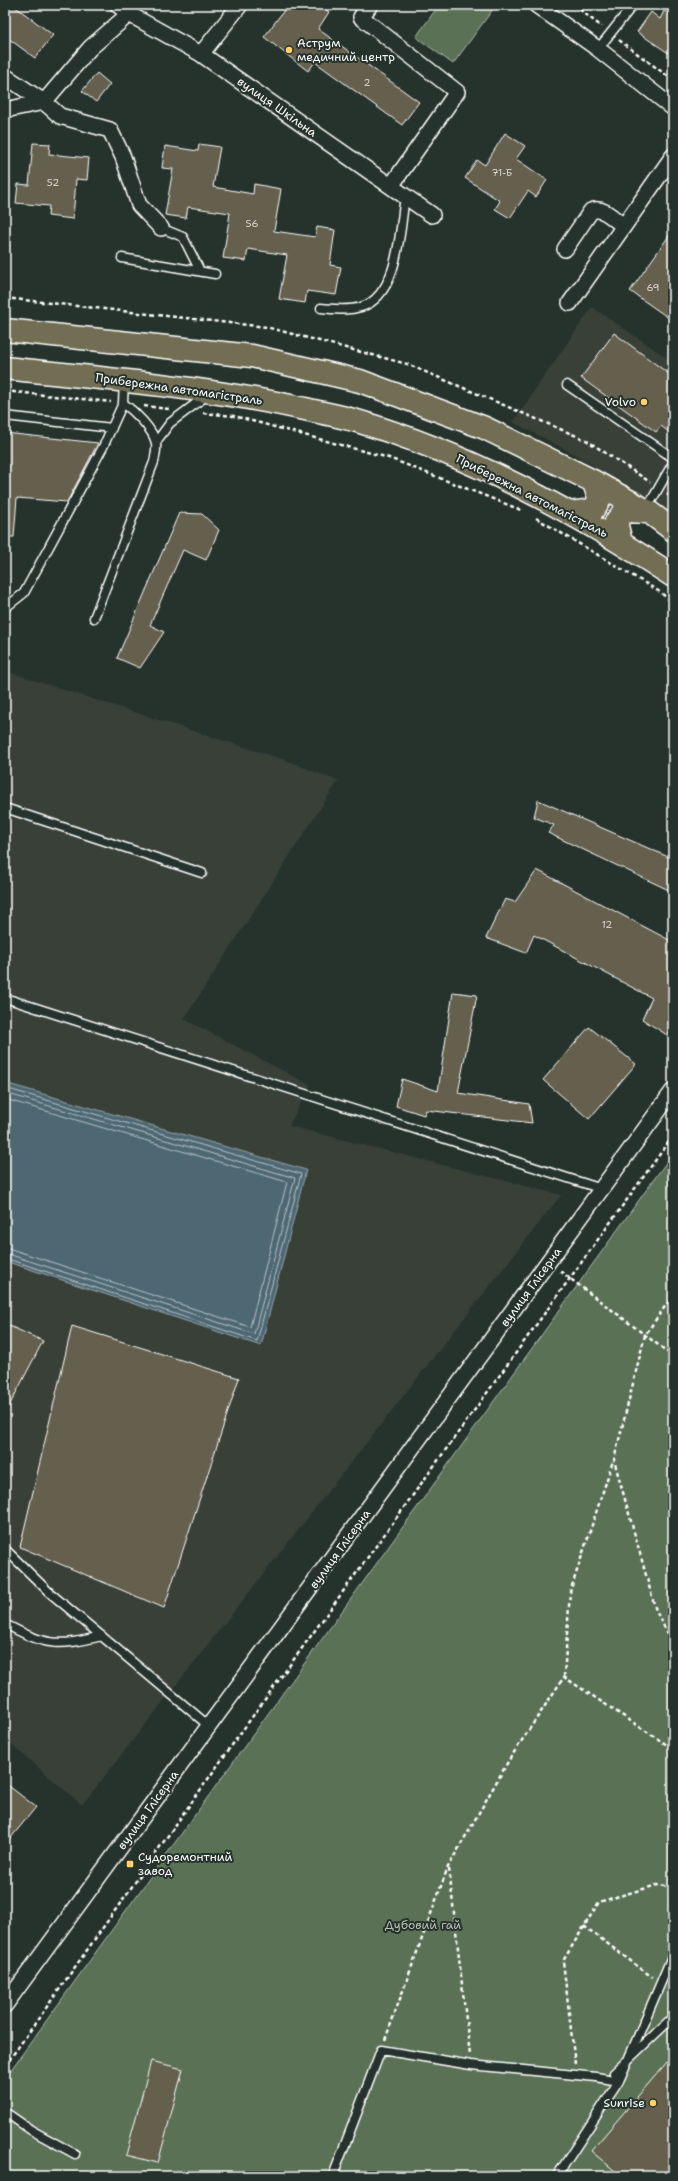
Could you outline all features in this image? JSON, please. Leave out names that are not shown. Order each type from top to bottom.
[{"type":"main road","points":[[5,330],[252,356],[360,381],[485,428],[593,481],[647,511],[673,529]]},
{"type":"main road","name":"Прибережна автомагістраль","points":[[5,368],[124,380],[212,391],[245,396],[357,421],[466,460],[570,513],[621,542],[673,576]]},
{"type":"main road","points":[[570,513],[593,510],[600,499],[593,481]]},
{"type":"main road","points":[[621,542],[616,522],[624,511],[647,511]]},
{"type":"street","points":[[201,54],[240,5]]},
{"type":"street","points":[[370,5],[361,17],[457,92],[391,186]]},
{"type":"street","points":[[536,5],[598,49],[673,108]]},
{"type":"street","points":[[5,110],[44,102],[123,9]]},
{"type":"street","name":"вулиця Шкільна","points":[[123,9],[201,54],[432,215]]},
{"type":"street","points":[[5,76],[44,102],[60,116],[110,130],[125,162],[139,206],[161,228]]},
{"type":"street","points":[[570,304],[673,156]]},
{"type":"street","points":[[565,248],[591,211],[596,209],[601,209],[623,226]]},
{"type":"street","name":"вулиця Глісерна","points":[[5,2005],[550,1262],[673,1091]]},
{"type":"lane","points":[[598,49],[633,5]]},
{"type":"lane","points":[[321,308],[347,309],[361,307],[373,302],[384,291],[396,255],[405,196]]},
{"type":"lane","points":[[161,228],[183,237],[200,271]]},
{"type":"lane","points":[[122,258],[215,274]]},
{"type":"lane","points":[[5,608],[24,593],[112,428],[123,404],[124,380]]},
{"type":"lane","points":[[567,385],[673,458]]},
{"type":"lane","points":[[94,618],[154,462],[156,442],[170,423],[185,410],[212,391]]},
{"type":"lane","points":[[123,404],[140,418],[156,442]]},
{"type":"lane","points":[[5,416],[112,428]]},
{"type":"lane","points":[[647,511],[673,463]]},
{"type":"lane","points":[[5,808],[202,873]]},
{"type":"lane","points":[[5,998],[602,1189]]},
{"type":"lane","points":[[5,1549],[49,1592],[209,1726]]},
{"type":"lane","points":[[5,1624],[27,1636],[44,1642],[62,1644],[102,1636]]},
{"type":"lane","points":[[557,2176],[619,2081],[673,1954]]},
{"type":"lane","points":[[619,2081],[614,2073],[672,2019],[673,2021]]},
{"type":"lane","points":[[334,2176],[381,2050],[471,2065],[577,2075],[619,2081]]},
{"type":"lane","points":[[5,2112],[31,2130],[75,2154]]},
{"type":"path","points":[[574,5],[673,80]]},
{"type":"path","points":[[5,391],[234,416],[389,458],[526,512]]},
{"type":"path","points":[[533,516],[660,592],[673,603]]},
{"type":"path","points":[[5,2066],[242,1731],[673,1136]]},
{"type":"path","points":[[550,1262],[673,1356]]},
{"type":"path","points":[[381,2050],[448,1867],[509,1760],[564,1677],[570,1592],[614,1460],[645,1335],[673,1295]]},
{"type":"path","points":[[614,1460],[656,1610],[673,1644]]},
{"type":"path","points":[[564,1677],[673,1749]]},
{"type":"path","points":[[448,1867],[471,2065]]},
{"type":"path","points":[[577,2075],[563,1961],[599,1902],[657,1885],[673,1887]]},
{"type":"path","points":[[584,1926],[660,1983]]},
{"type":"shaded area","points":[[592,307],[673,362],[673,517],[576,455],[513,422]]},
{"type":"shaded area","points":[[5,671],[288,761],[338,781],[184,1019],[310,1085],[289,1126],[561,1195],[82,1805],[5,1739]]},
{"type":"green space","points":[[439,5],[496,5],[453,64],[416,37]]},
{"type":"green space","name":"Дубовий гай","points":[[673,1153],[673,2176],[5,2176],[5,2078]]},
{"type":"water","points":[[5,1083],[306,1170],[261,1346],[5,1261]]},
{"type":"building","points":[[5,5],[13,5],[53,35],[35,58],[5,36]]},
{"type":"building","points":[[288,5],[320,5],[329,12],[318,29],[419,102],[402,125],[315,62],[308,71],[264,37]]},
{"type":"building","points":[[664,11],[673,16],[673,56],[637,32],[651,12],[660,19]]},
{"type":"building","points":[[97,73],[110,84],[96,102],[82,91]]},
{"type":"building","points":[[505,133],[525,146],[516,159],[547,180],[536,197],[528,191],[510,218],[495,209],[500,201],[465,178],[477,160],[485,165]]},
{"type":"building","points":[[33,143],[50,144],[49,154],[89,158],[87,180],[76,179],[73,219],[48,216],[49,206],[16,203],[18,184],[29,185]]},
{"type":"building","points":[[199,144],[220,147],[213,187],[253,194],[254,184],[281,189],[274,231],[315,237],[317,227],[335,230],[330,265],[341,267],[336,295],[307,291],[305,303],[279,299],[287,255],[248,249],[246,261],[223,258],[230,213],[188,207],[186,218],[165,215],[173,169],[162,168],[165,146],[198,151]]},
{"type":"building","points":[[673,230],[673,321],[630,291]]},
{"type":"building","name":"Volvo","points":[[614,333],[673,377],[673,435],[661,426],[656,432],[581,378]]},
{"type":"building","points":[[5,433],[98,443],[67,502],[17,498],[14,537],[5,537]]},
{"type":"building","points":[[179,513],[202,514],[219,530],[206,560],[183,550],[150,625],[164,632],[140,668],[117,658]]},
{"type":"building","points":[[538,800],[673,859],[673,892],[548,833],[554,825],[534,817]]},
{"type":"building","points":[[537,870],[673,942],[673,1025],[667,1035],[642,1019],[652,998],[534,935],[526,953],[486,938],[505,899],[515,902]]},
{"type":"building","points":[[453,992],[477,995],[458,1093],[529,1104],[532,1123],[426,1110],[424,1115],[396,1106],[402,1079],[438,1091]]},
{"type":"building","points":[[589,1027],[636,1064],[589,1119],[543,1080]]},
{"type":"building","points":[[5,1324],[43,1341],[5,1414]]},
{"type":"building","points":[[72,1326],[239,1378],[164,1608],[20,1547]]},
{"type":"building","points":[[5,1783],[36,1807],[5,1845]]},
{"type":"building","name":"Sunrise","points":[[673,2055],[673,2176],[621,2176],[591,2151]]},
{"type":"building","points":[[151,2061],[183,2069],[158,2163],[126,2155]]},
{"type":"place","name":"Аструм медичний центр","points":[[289,50]]},
{"type":"place","name":"Volvo","points":[[644,402]]},
{"type":"place","name":"Судоремонтний завод","points":[[130,1864]]},
{"type":"place","name":"Sunrise","points":[[653,2103]]}]
